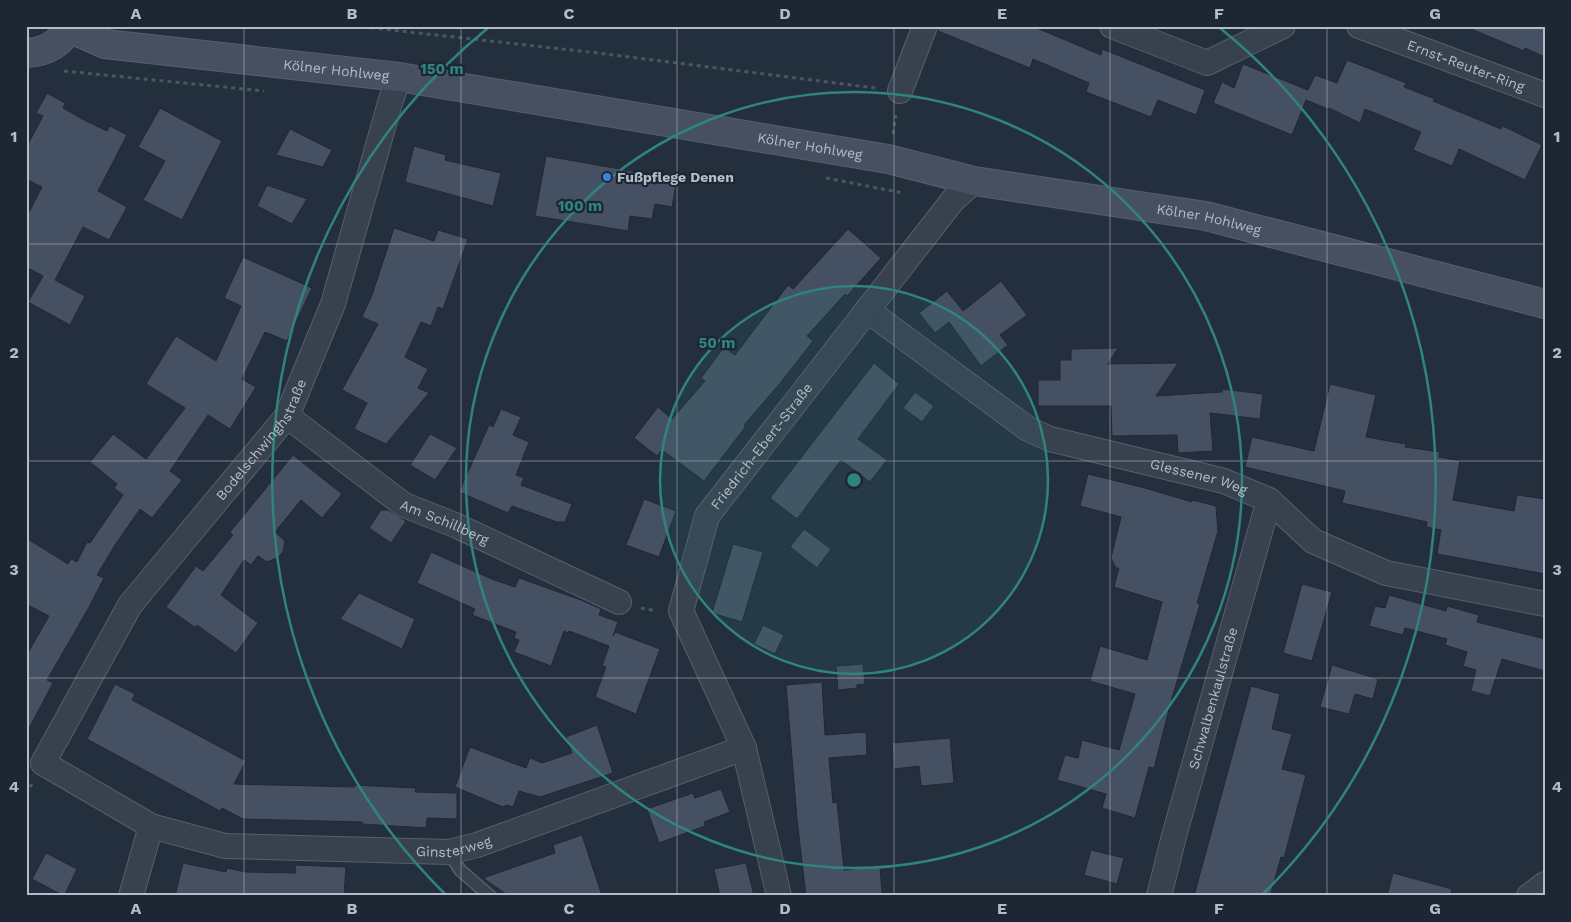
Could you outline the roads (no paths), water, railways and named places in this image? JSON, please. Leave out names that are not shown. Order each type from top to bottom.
[{"type":"main road","points":[[26,53],[38,53],[51,48],[62,39],[69,27]]},
{"type":"main road","name":"Kölner Hohlweg","points":[[69,27],[106,44],[399,77],[888,159],[974,181],[1206,216],[1545,304]]},
{"type":"street","points":[[900,91],[925,26]]},
{"type":"street","points":[[1112,26],[1154,34],[1207,63],[1283,26]]},
{"type":"street","name":"Ernst-Reuter-Ring","points":[[1359,26],[1545,95]]},
{"type":"street","name":"Bodelschwinghstraße","points":[[43,763],[130,605],[287,416],[334,304],[399,77]]},
{"type":"street","name":"Friedrich-Ebert-Straße","points":[[744,748],[682,611],[707,516],[953,200],[974,181]]},
{"type":"street","name":"Glessener Weg","points":[[867,310],[1028,429],[1050,439],[1224,481],[1269,500],[1313,541],[1386,574],[1545,604]]},
{"type":"street","name":"Am Schillberg","points":[[287,416],[404,505],[454,525],[619,602]]},
{"type":"street","name":"Schwalbenkaulstraße","points":[[1159,896],[1174,836],[1269,500]]},
{"type":"street","points":[[744,748],[779,896]]},
{"type":"street","name":"Ginsterweg","points":[[43,763],[142,821],[224,846],[449,852],[477,845],[744,748]]},
{"type":"street","points":[[131,896],[142,821]]},
{"type":"street","points":[[1529,896],[1545,884]]},
{"type":"lane","points":[[449,852],[460,870],[490,896]]},
{"type":"place","name":"Fußpflege Denen","points":[[607,177]]}]
